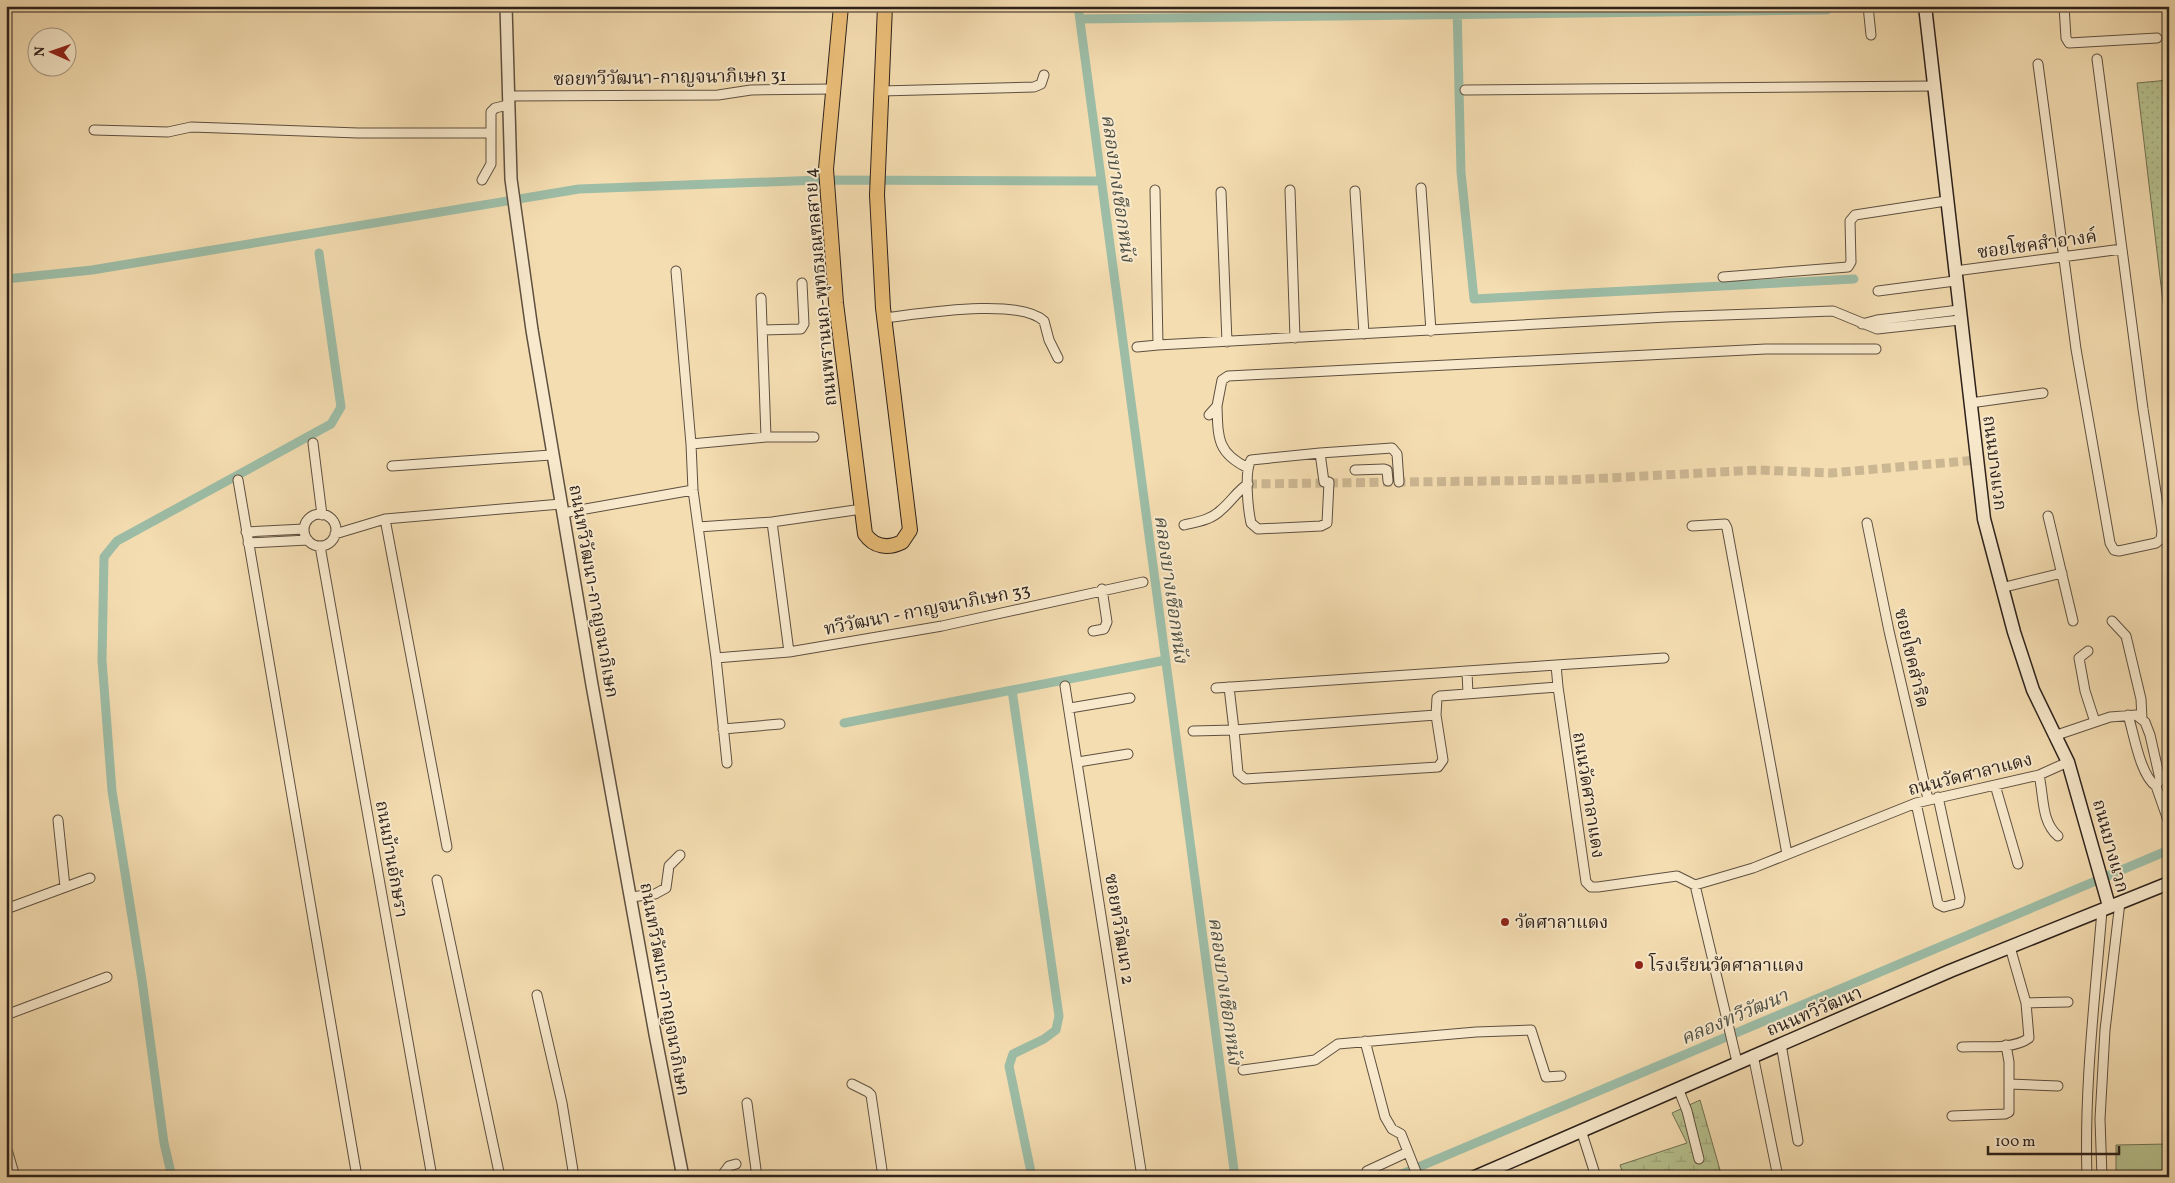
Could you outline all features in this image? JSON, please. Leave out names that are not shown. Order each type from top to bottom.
[{"type":"main road","name":"ถนนพรานนก-พุทธมณฑลสาย 4","points":[[841,6],[827,156],[836,303],[865,534],[873,543],[887,546],[902,542],[910,530],[884,318]]},
{"type":"main road","points":[[884,318],[877,195],[885,6]]},
{"type":"main road","name":"ถนนบางแวก","points":[[1924,6],[1935,86],[1946,201],[1984,519],[2001,588],[2033,690],[2068,762],[2110,906]]},
{"type":"main road","name":"ถนนทวีวัฒนา","points":[[1481,1176],[1581,1130],[1754,1055],[2010,947],[2169,883]]},
{"type":"street","name":"ถนนทวีวัฒนา-กาญจนาภิเษก","points":[[506,6],[511,179],[514,211],[551,455],[655,1034],[683,1177]]},
{"type":"street","points":[[1868,6],[1871,35]]},
{"type":"street","points":[[2064,6],[2066,38],[2069,42],[2157,38]]},
{"type":"street","points":[[2038,64],[2076,349],[2110,543],[2114,550],[2119,551],[2156,543],[2161,539],[2162,531],[2143,409],[2097,60]]},
{"type":"street","points":[[881,91],[1034,87],[1041,84],[1044,75]]},
{"type":"street","points":[[1465,90],[1935,86]]},
{"type":"street","name":"ซอยทวีวัฒนา-กาญจนาภิเษก 31","points":[[508,100],[694,95],[751,90],[833,90]]},
{"type":"street","points":[[482,180],[491,164],[491,112],[508,100]]},
{"type":"street","points":[[94,130],[168,132],[191,127],[358,133],[490,133]]},
{"type":"street","points":[[1421,188],[1431,331]]},
{"type":"street","points":[[1155,190],[1158,346]]},
{"type":"street","points":[[1290,190],[1295,338]]},
{"type":"street","points":[[1355,191],[1364,334]]},
{"type":"street","points":[[1221,192],[1227,342]]},
{"type":"street","points":[[1723,277],[1848,268],[1851,262],[1850,221],[1856,215],[1946,201]]},
{"type":"street","name":"ซอยโชคสำอางค์","points":[[1878,291],[2064,256],[2122,249]]},
{"type":"street","points":[[676,271],[691,444],[692,490],[716,658],[727,763]]},
{"type":"street","points":[[762,330],[801,329],[804,324],[802,283]]},
{"type":"street","points":[[761,298],[766,437]]},
{"type":"street","points":[[884,318],[998,307],[1035,315],[1044,321],[1049,340],[1058,358]]},
{"type":"street","points":[[1137,347],[1667,317],[1833,311],[1877,329],[1960,315]]},
{"type":"street","points":[[1248,468],[1232,460],[1219,442],[1217,406],[1222,380],[1228,376],[1766,349],[1876,349]]},
{"type":"street","points":[[1970,403],[2043,393]]},
{"type":"street","points":[[1209,415],[1217,406]]},
{"type":"street","points":[[691,444],[766,437],[814,436]]},
{"type":"street","points":[[313,443],[322,515]]},
{"type":"street","points":[[1320,454],[1327,482],[1327,523],[1320,526],[1255,527],[1251,523],[1248,484],[1248,468],[1251,460],[1254,459],[1392,448],[1397,454],[1399,482]]},
{"type":"street","points":[[392,466],[551,455]]},
{"type":"street","points":[[1355,470],[1387,470],[1388,481]]},
{"type":"street","points":[[238,480],[357,1177]]},
{"type":"street","points":[[1184,525],[1215,515],[1248,484]]},
{"type":"street","points":[[248,543],[308,540],[320,546],[330,542],[335,534],[385,518],[562,509],[692,490]]},
{"type":"street","points":[[698,527],[772,522],[862,509]]},
{"type":"street","points":[[308,540],[304,528],[309,519],[322,515],[331,520],[335,534]]},
{"type":"street","points":[[2048,516],[2074,622]]},
{"type":"street","points":[[385,518],[446,848]]},
{"type":"street","points":[[772,522],[789,652]]},
{"type":"street","name":"ซอยโชคสำริด","points":[[1868,523],[1889,631],[1928,799]]},
{"type":"street","points":[[1692,526],[1724,524],[1729,534],[1787,854]]},
{"type":"street","points":[[246,532],[304,528]]},
{"type":"street","name":"ถนนบ้านอักษรา","points":[[320,546],[432,1177]]},
{"type":"street","points":[[2001,588],[2062,573]]},
{"type":"street","name":"ทวีวัฒนา - กาญจนาภิเษก 33","points":[[716,658],[789,652],[942,626],[1102,589],[1143,582]]},
{"type":"street","points":[[1093,630],[1104,629],[1106,622],[1102,589]]},
{"type":"street","points":[[2112,621],[2126,636],[2141,699],[2142,719]]},
{"type":"street","points":[[2088,651],[2079,658],[2085,691],[2095,722]]},
{"type":"street","points":[[1216,688],[1664,658]]},
{"type":"street","points":[[1229,687],[1238,773],[1245,780],[1416,769],[1438,767],[1444,760],[1436,714],[1437,698],[1440,696],[1558,687],[1556,665]]},
{"type":"street","points":[[1467,672],[1468,694]]},
{"type":"street","name":"ซอยทวีวัฒนา 2","points":[[1065,686],[1070,708],[1142,1177]]},
{"type":"street","name":"ถนนวัดศาลาแดง","points":[[1558,687],[1586,882],[1591,887],[1676,876],[1695,885],[1753,868],[1916,802],[2039,775],[2068,762]]},
{"type":"street","points":[[1070,708],[1130,698]]},
{"type":"street","points":[[1193,731],[1234,730],[1436,714]]},
{"type":"street","points":[[2054,736],[2095,722],[2136,714],[2142,719],[2150,735],[2160,779],[2156,786]]},
{"type":"street","points":[[2128,715],[2142,766],[2149,781],[2156,786],[2169,824]]},
{"type":"street","points":[[723,728],[780,724]]},
{"type":"street","points":[[1078,762],[1128,754]]},
{"type":"street","points":[[2039,775],[2046,818],[2050,829],[2058,836]]},
{"type":"street","points":[[1995,785],[2018,864]]},
{"type":"street","points":[[1916,802],[1938,904],[1944,907],[1959,902],[1960,898],[1938,797]]},
{"type":"street","points":[[58,820],[65,887]]},
{"type":"street","points":[[631,897],[655,894],[666,888],[669,866],[680,855]]},
{"type":"street","points":[[6,908],[90,878]]},
{"type":"street","points":[[437,880],[500,1177]]},
{"type":"street","points":[[1695,885],[1725,1018],[1738,1062]]},
{"type":"street","points":[[2087,1177],[2085,1119],[2090,1029],[2100,932],[2110,906]]},
{"type":"street","points":[[2102,1177],[2100,1119],[2104,1048],[2117,932],[2110,906]]},
{"type":"street","points":[[2100,932],[2117,932]]},
{"type":"street","points":[[1962,1048],[2006,1045],[2024,1042],[2029,1038],[2026,1003],[2010,947]]},
{"type":"street","points":[[6,1015],[107,977]]},
{"type":"street","points":[[537,995],[562,1104],[574,1177]]},
{"type":"street","points":[[2026,1003],[2068,1002]]},
{"type":"street","points":[[1243,1070],[1314,1060],[1338,1044],[1476,1032],[1531,1030],[1546,1078],[1561,1076]]},
{"type":"street","points":[[1365,1041],[1385,1117],[1392,1129],[1401,1134],[1418,1177]]},
{"type":"street","points":[[1781,1044],[1798,1140]]},
{"type":"street","points":[[1952,1116],[2005,1114],[2010,1112],[2010,1084],[2006,1045]]},
{"type":"street","points":[[1754,1055],[1778,1177]]},
{"type":"street","points":[[852,1084],[868,1092],[870,1095],[883,1177]]},
{"type":"street","points":[[2010,1084],[2058,1086]]},
{"type":"street","points":[[1678,1088],[1687,1111],[1699,1159]]},
{"type":"street","points":[[747,1103],[757,1177]]},
{"type":"street","points":[[1581,1130],[1596,1177]]},
{"type":"street","points":[[6,1146],[15,1177]]},
{"type":"street","points":[[1367,1171],[1408,1152]]},
{"type":"street","points":[[721,1177],[729,1166],[736,1164]]},
{"type":"green space","points":[[2169,80],[2169,353],[2137,83]]},
{"type":"green space","points":[[1700,1100],[1722,1177],[1624,1177],[1620,1165],[1687,1143],[1672,1113]]},
{"type":"green space","points":[[2169,1144],[2169,1177],[2116,1177],[2116,1145]]},
{"type":"waterway","name":"คลองบางเชือกหนัง","points":[[1078,6],[1235,1177]]},
{"type":"waterway","points":[[1457,6],[1461,172],[1474,299],[1854,279]]},
{"type":"waterway","points":[[1080,19],[1827,10]]},
{"type":"waterway","points":[[6,279],[92,270],[579,189],[820,180],[1101,181]]},
{"type":"waterway","points":[[172,1177],[164,1143],[142,980],[112,791],[102,660],[104,557],[117,541],[331,424],[341,407],[319,253]]},
{"type":"waterway","points":[[844,723],[1166,660]]},
{"type":"waterway","points":[[1012,690],[1059,1016],[1056,1030],[1044,1039],[1013,1054],[1009,1066],[1032,1177]]},
{"type":"waterway","name":"คลองทวีวัฒนา","points":[[1395,1177],[2169,850]]},
{"type":"tunnel","points":[[1248,484],[1568,480],[1759,470],[1831,473],[1977,460]]},
{"type":"place","name":"วัดศาลาแดง","points":[[1505,922]]},
{"type":"place","name":"โรงเรียนวัดศาลาแดง","points":[[1639,965]]}]
